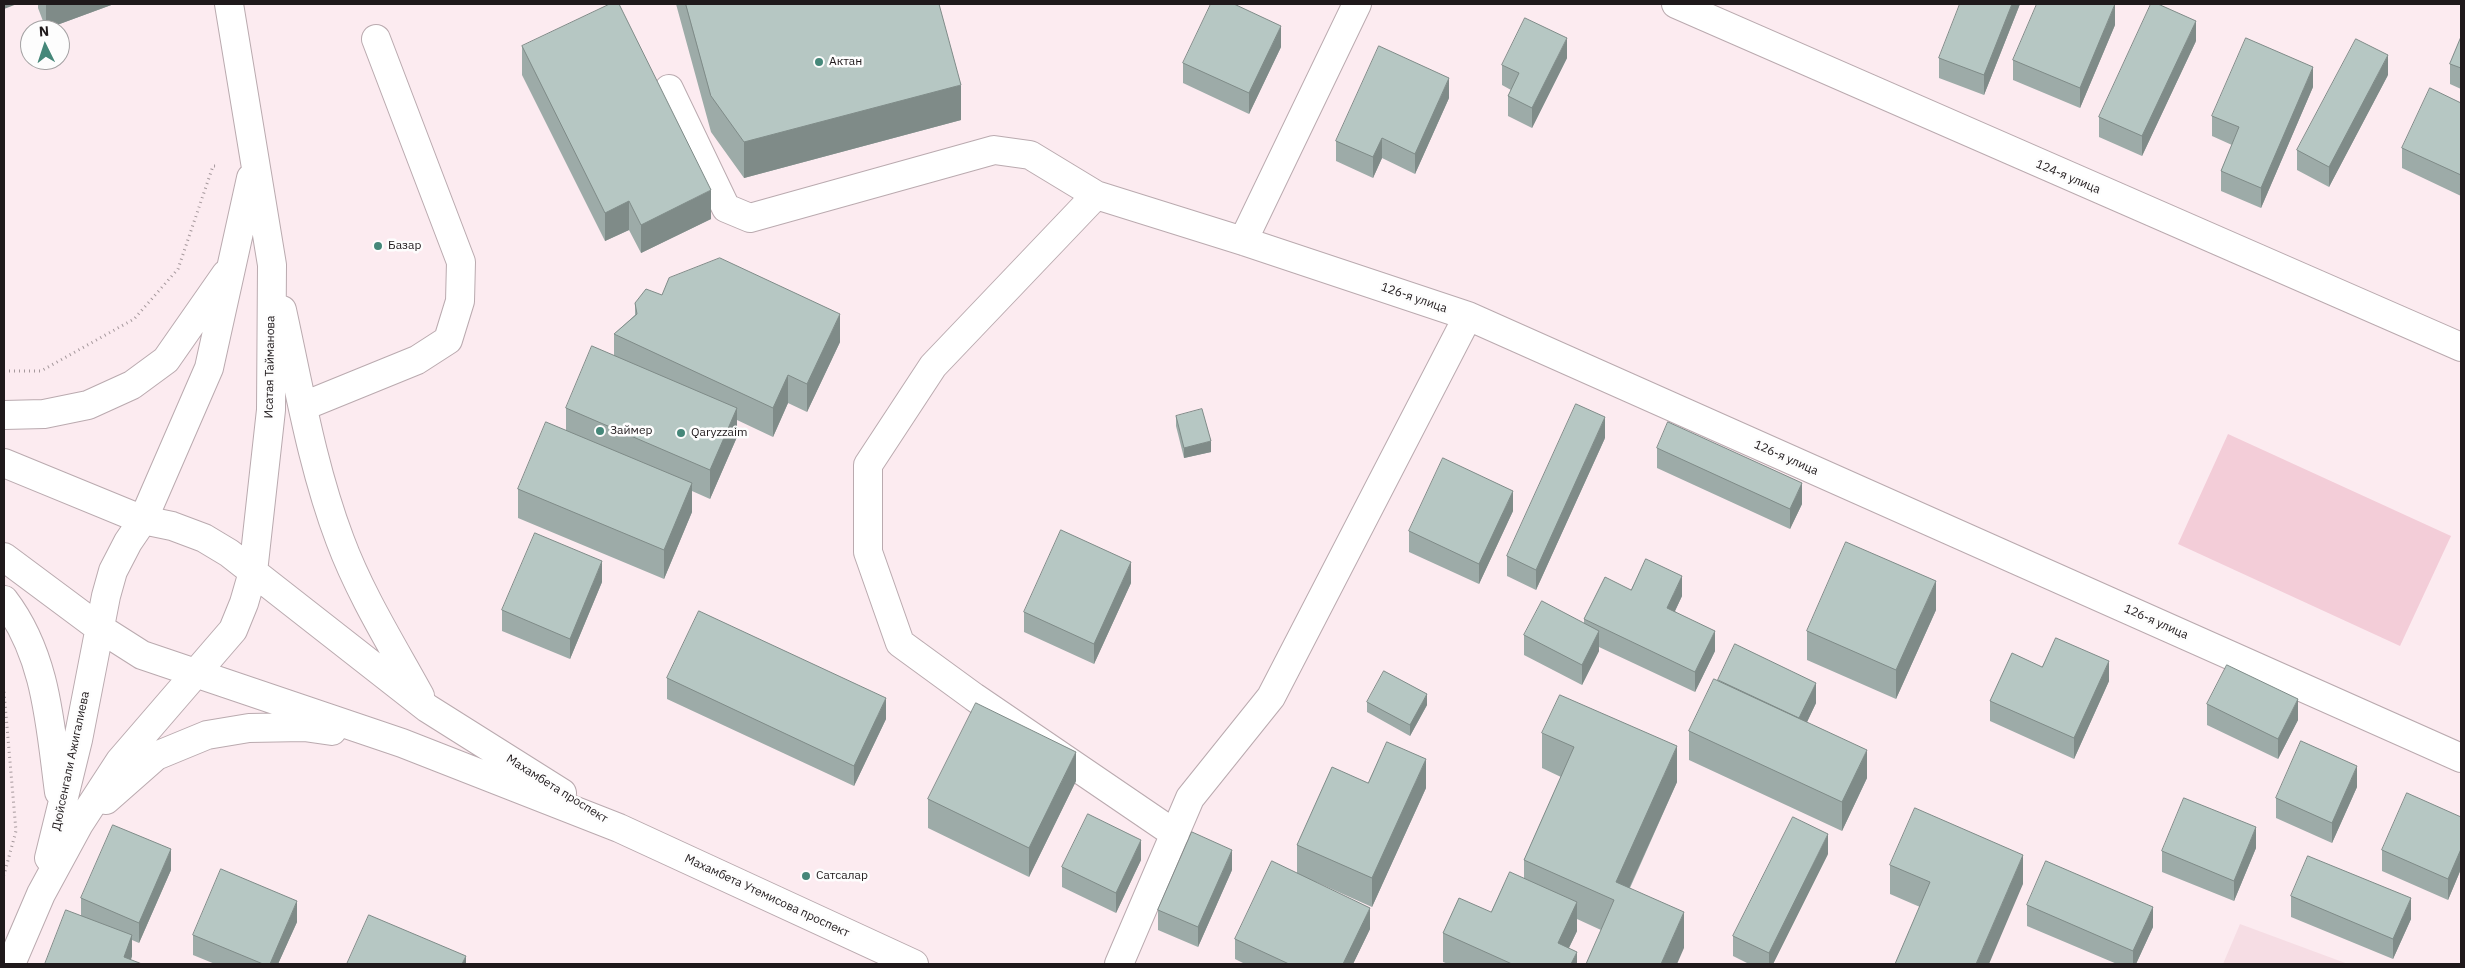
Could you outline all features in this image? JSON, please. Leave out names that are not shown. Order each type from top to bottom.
[{"type":"street","name":"Исатая Тайманова","points":[[229,4],[272,265],[271,410],[253,572]]},
{"type":"street","points":[[1243,240],[1357,4]]},
{"type":"street","name":"124-я улица","points":[[1676,4],[2461,347]]},
{"type":"street","points":[[304,406],[417,360],[448,340],[460,301],[461,262],[376,39]]},
{"type":"street","name":"126-я улица","points":[[669,89],[726,208],[750,218],[994,150],[1030,155],[1096,195],[1243,240],[1468,316],[2461,758]]},
{"type":"street","name":"Исатая Тайманова","points":[[143,520],[209,368],[234,263],[254,163]]},
{"type":"street","points":[[1096,195],[933,366],[868,465],[868,552],[900,643],[974,697],[1175,834]]},
{"type":"street","points":[[4,415],[44,414],[88,405],[132,385],[166,360],[234,263]]},
{"type":"street","points":[[272,265],[314,453],[340,540],[375,616],[427,708]]},
{"type":"street","points":[[1119,964],[1190,798],[1271,697],[1468,316]]},
{"type":"street","points":[[4,464],[143,520],[172,526],[204,538],[253,572],[244,603],[233,630],[196,673],[142,655],[98,627],[4,557]]},
{"type":"street","points":[[98,627],[113,571],[128,542],[143,520]]},
{"type":"street","name":"Махамбета проспект","points":[[253,572],[427,708],[619,828]]},
{"type":"street","points":[[4,600],[32,647],[46,694],[70,816],[156,756],[207,735],[249,728],[304,727],[402,743]]},
{"type":"street","name":"Дюйсенгали Ажигалиева","points":[[11,964],[41,894],[70,816],[78,740],[98,627]]},
{"type":"street","name":"Махамбета проспект","points":[[196,673],[402,743],[619,828]]},
{"type":"street","name":"Дюйсенгали Ажигалиева","points":[[70,816],[196,673]]},
{"type":"street","name":"Махамбета Утемисова проспект","points":[[619,828],[914,964]]},
{"type":"path","points":[[4,371],[41,371],[134,319],[178,269],[213,166],[254,163]]},
{"type":"path","points":[[4,692],[16,831],[4,875]]},
{"type":"shaded area","points":[[2228,434],[2451,536],[2400,646],[2178,544]]},
{"type":"shaded area","points":[[2240,924],[2348,964],[2223,964]]},
{"type":"building","points":[[610,4],[619,4],[711,190],[641,225],[629,201],[605,213],[522,46]]},
{"type":"building","name":"Актан","points":[[686,4],[939,4],[961,85],[744,142],[711,96]]},
{"type":"building","points":[[1211,4],[1234,4],[1281,26],[1249,93],[1183,63]]},
{"type":"building","points":[[1960,4],[2012,4],[1984,75],[1939,58]]},
{"type":"building","points":[[2037,4],[2115,4],[2080,88],[2013,60]]},
{"type":"building","points":[[2151,4],[2158,4],[2196,21],[2142,136],[2099,117]]},
{"type":"building","points":[[1525,18],[1567,38],[1532,108],[1508,96],[1519,73],[1502,65]]},
{"type":"building","points":[[2461,37],[2461,68],[2450,64]]},
{"type":"building","points":[[2246,38],[2313,67],[2261,188],[2221,171],[2239,127],[2212,116]]},
{"type":"building","points":[[2356,39],[2388,55],[2329,167],[2297,150]]},
{"type":"building","points":[[1379,46],[1449,78],[1415,154],[1382,138],[1373,157],[1336,141]]},
{"type":"building","points":[[2430,88],[2461,103],[2461,175],[2402,148]]},
{"type":"building","points":[[720,258],[840,314],[807,384],[788,375],[773,408],[614,334],[637,314],[635,303],[646,289],[662,295],[669,278]]},
{"type":"building","points":[[592,346],[737,408],[710,470],[566,408]]},
{"type":"building","points":[[1576,404],[1605,417],[1536,570],[1507,556]]},
{"type":"building","points":[[1202,409],[1211,441],[1184,448],[1176,416]]},
{"type":"building","points":[[546,422],[692,483],[664,550],[518,489]]},
{"type":"building","points":[[1668,422],[1802,483],[1790,509],[1657,448]]},
{"type":"building","points":[[1443,458],[1513,491],[1479,564],[1409,531]]},
{"type":"building","points":[[1061,530],[1131,562],[1094,644],[1024,612]]},
{"type":"building","points":[[535,533],[602,561],[570,639],[502,610]]},
{"type":"building","points":[[1846,542],[1936,581],[1896,670],[1807,631]]},
{"type":"building","points":[[1646,559],[1682,576],[1667,608],[1715,631],[1695,672],[1584,619],[1605,577],[1631,590]]},
{"type":"building","points":[[1542,601],[1599,631],[1582,665],[1524,635]]},
{"type":"building","points":[[699,611],[886,698],[854,766],[667,678]]},
{"type":"building","points":[[2056,638],[2109,661],[2074,738],[1990,701],[2012,653],[2042,667]]},
{"type":"building","points":[[1735,644],[1816,683],[1799,718],[1718,680]]},
{"type":"building","points":[[2227,665],[2298,699],[2278,739],[2207,704]]},
{"type":"building","points":[[1384,671],[1427,694],[1410,725],[1367,702]]},
{"type":"building","points":[[1714,679],[1867,750],[1842,802],[1689,731]]},
{"type":"building","points":[[1560,695],[1677,746],[1616,882],[1684,912],[1661,964],[1586,964],[1614,900],[1524,860],[1574,747],[1542,733]]},
{"type":"building","points":[[976,703],[1076,752],[1029,848],[928,799]]},
{"type":"building","points":[[2301,741],[2357,766],[2332,823],[2276,798]]},
{"type":"building","points":[[1387,742],[1426,759],[1372,878],[1297,845],[1332,767],[1368,783]]},
{"type":"building","points":[[2407,793],[2461,817],[2461,849],[2448,879],[2382,850]]},
{"type":"building","points":[[2184,798],[2256,827],[2234,881],[2162,851]]},
{"type":"building","points":[[1915,808],[2023,855],[1976,964],[1895,964],[1930,882],[1890,865]]},
{"type":"building","points":[[1088,814],[1141,840],[1116,893],[1062,867]]},
{"type":"building","points":[[1793,817],[1828,834],[1769,953],[1733,936]]},
{"type":"building","points":[[113,825],[171,849],[139,923],[81,898]]},
{"type":"building","points":[[1192,832],[1232,850],[1198,927],[1158,910]]},
{"type":"building","points":[[2308,856],[2411,898],[2393,939],[2291,896]]},
{"type":"building","points":[[1272,861],[1370,908],[1343,964],[1289,964],[1235,939]]},
{"type":"building","points":[[2046,861],[2153,907],[2133,951],[2027,905]]},
{"type":"building","points":[[221,869],[297,901],[270,964],[263,964],[193,935]]},
{"type":"building","points":[[1510,872],[1577,902],[1558,943],[1577,952],[1571,964],[1512,964],[1443,933],[1459,898],[1491,912]]},
{"type":"building","points":[[66,910],[132,935],[124,957],[142,964],[45,964]]},
{"type":"building","points":[[369,915],[466,956],[462,964],[347,964]]},
{"type":"place","name":"Актан","points":[[819,62]]},
{"type":"place","name":"Базар","points":[[378,246]]},
{"type":"place","name":"Займер","points":[[600,431]]},
{"type":"place","name":"Qaryzzaim","points":[[681,433]]},
{"type":"place","name":"Сатсалар","points":[[806,876]]}]
